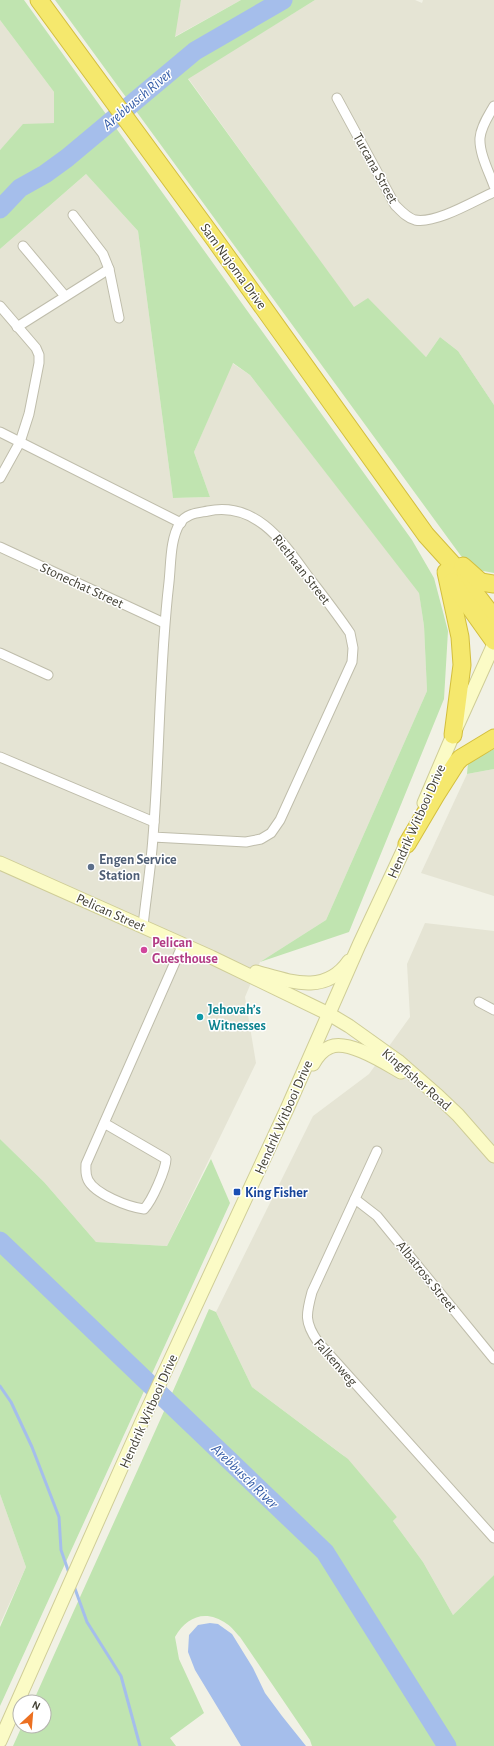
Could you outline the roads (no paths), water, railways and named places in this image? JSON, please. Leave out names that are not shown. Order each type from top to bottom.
[{"type":"highway","name":"Sam Nujoma Drive","points":[[39,0],[139,135],[426,535],[455,567],[494,618]]},
{"type":"highway","name":"Sam Nujoma Drive","points":[[426,535],[446,572],[494,641]]},
{"type":"highway","points":[[426,535],[482,582],[494,584]]},
{"type":"highway","points":[[446,572],[460,637],[462,665],[453,735]]},
{"type":"highway","points":[[407,844],[436,794],[457,762],[494,738]]},
{"type":"main road","name":"Hendrik Witbooi Drive","points":[[0,1741],[143,1419],[287,1109],[359,945],[407,844],[453,735],[494,644]]},
{"type":"main road","name":"Pelican Street","points":[[0,863],[183,944],[329,1014]]},
{"type":"main road","points":[[225,964],[295,983],[315,984],[337,973],[347,964],[359,945]]},
{"type":"main road","name":"Kingfisher Road","points":[[329,1014],[372,1041],[398,1061],[458,1115],[494,1156]]},
{"type":"main road","points":[[287,1109],[316,1058],[322,1051],[334,1046],[353,1048],[419,1080]]},
{"type":"street","name":"Turcana Street","points":[[338,98],[395,205],[403,214],[414,220],[426,221],[437,218],[494,192]]},
{"type":"street","points":[[494,106],[484,124],[480,137],[481,150],[494,186]]},
{"type":"street","points":[[73,214],[103,254],[110,269],[119,318]]},
{"type":"street","points":[[23,246],[65,296]]},
{"type":"street","points":[[16,327],[110,269]]},
{"type":"street","points":[[0,306],[16,327],[36,348],[39,355],[32,400],[20,442],[0,478]]},
{"type":"street","points":[[0,432],[181,523],[176,531],[173,547],[164,623],[153,837],[143,926]]},
{"type":"street","name":"Riethaan Street","points":[[153,837],[246,842],[262,839],[271,833],[280,820],[352,662],[353,648],[350,633],[284,544],[271,529],[253,517],[232,510],[220,508],[188,515],[181,523]]},
{"type":"street","name":"Stonechat Street","points":[[0,547],[164,623]]},
{"type":"street","points":[[0,653],[48,675]]},
{"type":"street","points":[[0,757],[154,822]]},
{"type":"street","points":[[104,1123],[166,1159],[165,1166],[153,1194],[144,1209],[134,1208],[107,1196],[89,1181],[86,1173],[86,1164],[104,1123],[183,944]]},
{"type":"street","points":[[479,1002],[494,1010]]},
{"type":"street","name":"Falkenweg","points":[[377,1151],[312,1292],[307,1310],[307,1322],[318,1342],[494,1538]]},
{"type":"street","name":"Albatross Street","points":[[355,1199],[377,1216],[494,1359]]},
{"type":"water","points":[[210,1623],[218,1624],[232,1634],[253,1668],[265,1693],[306,1746],[241,1746],[195,1670],[188,1652],[189,1635],[198,1625]]},
{"type":"waterway","name":"Arebbusch River","points":[[0,209],[20,188],[45,174],[67,158],[195,51],[283,0]]},
{"type":"waterway","name":"Arebbusch River","points":[[0,1241],[325,1552],[447,1746]]},
{"type":"waterway","points":[[0,1386],[11,1402],[32,1447],[59,1517],[61,1550],[69,1573]]},
{"type":"waterway","points":[[74,1586],[87,1622],[121,1676],[140,1746]]},
{"type":"place","name":"Engen Service Station","points":[[91,867]]},
{"type":"place","name":"Pelican Guesthouse","points":[[144,950]]},
{"type":"place","name":"Jehovah’s Witnesses","points":[[200,1017]]},
{"type":"place","name":"King Fisher","points":[[237,1192]]}]
